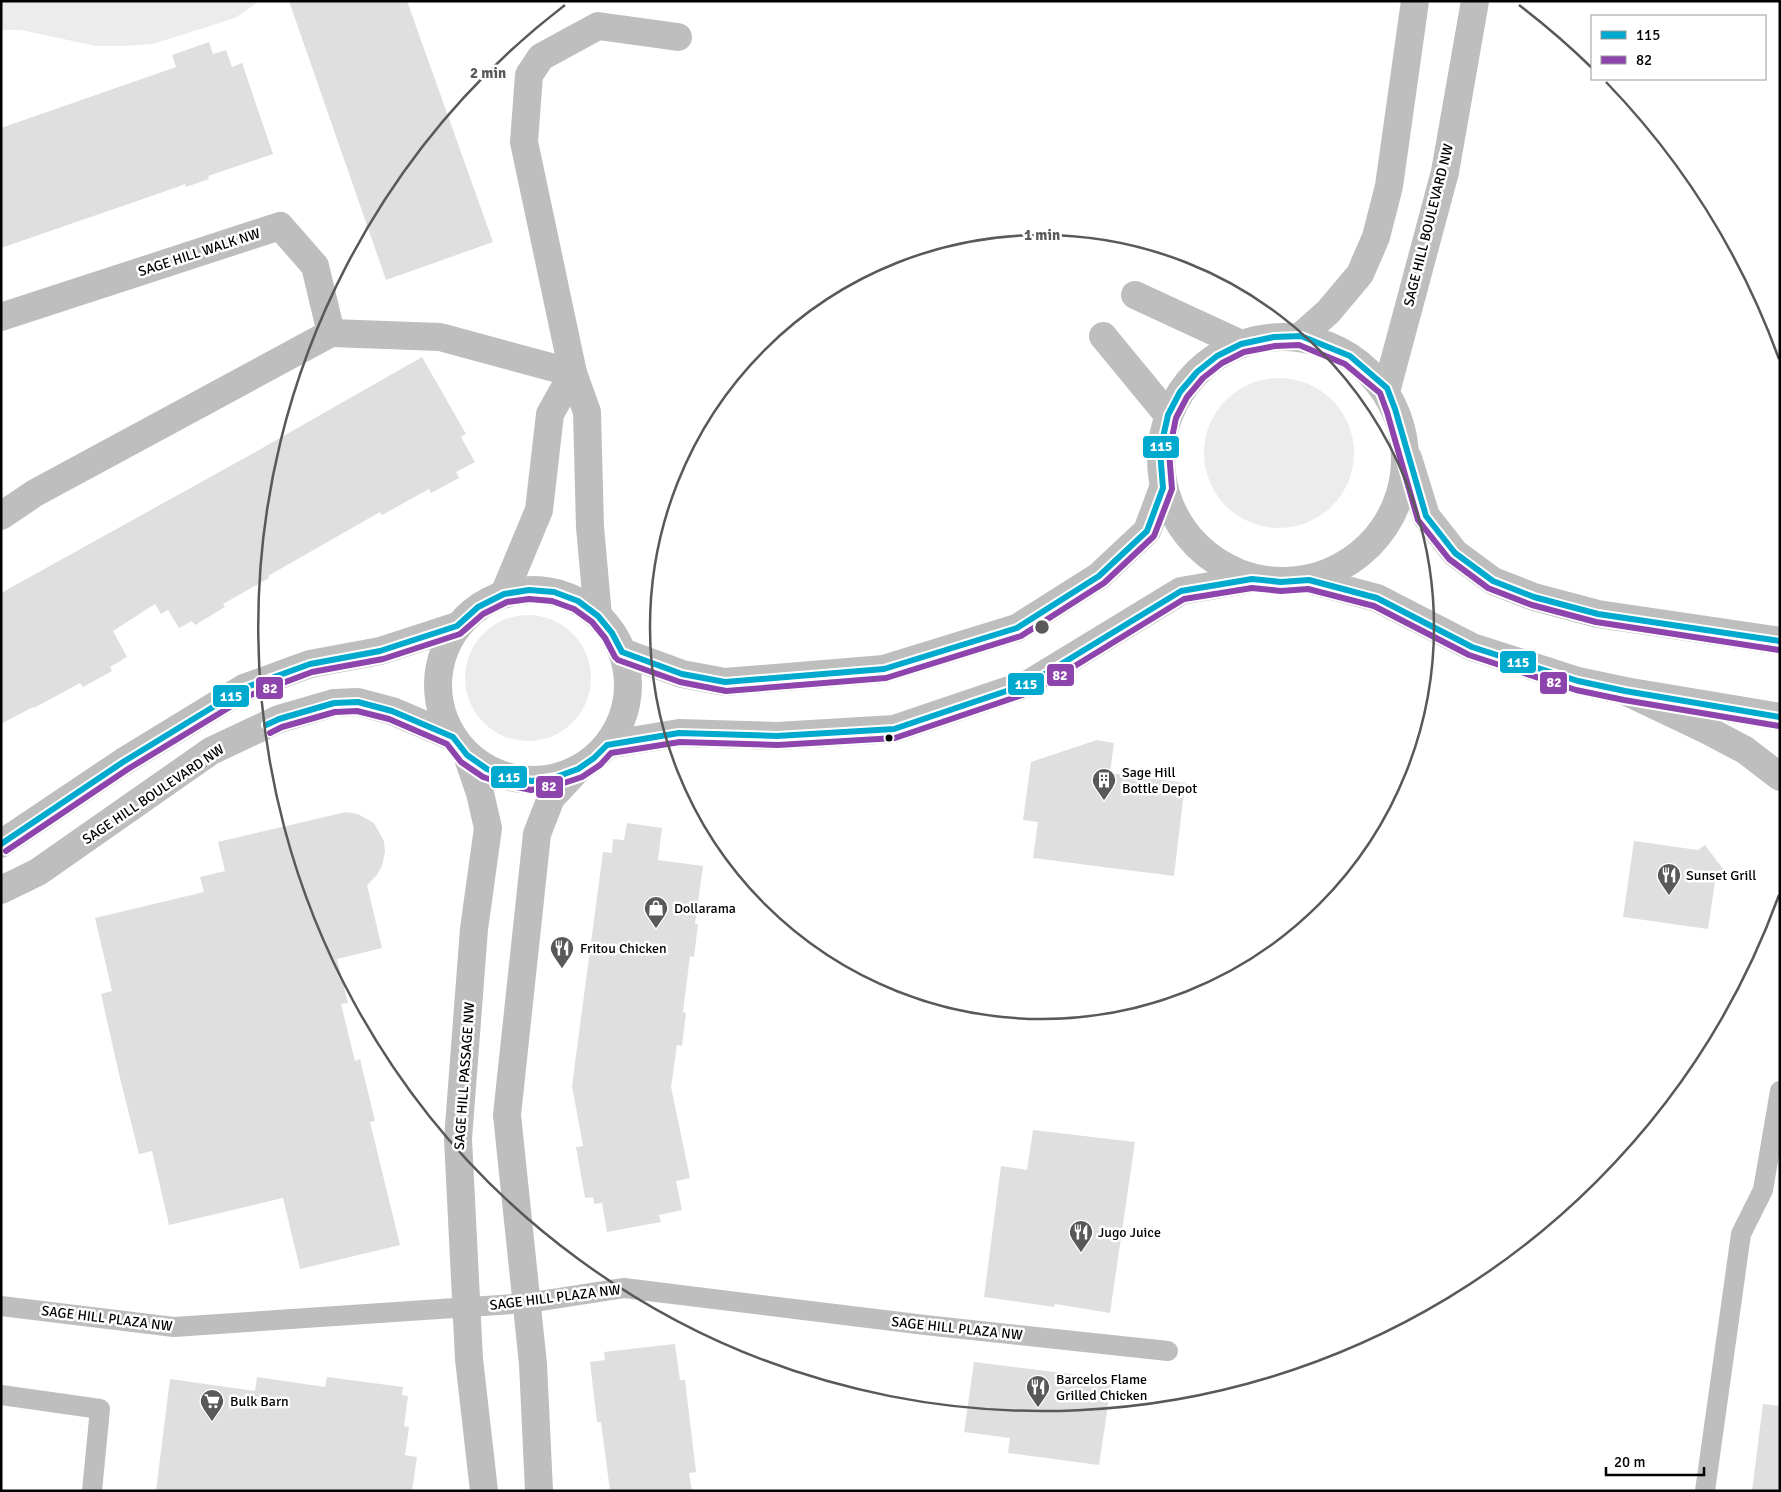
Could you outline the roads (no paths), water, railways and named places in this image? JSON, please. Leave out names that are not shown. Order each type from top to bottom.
[{"type":"street","points":[[1301,336],[1328,312],[1360,274],[1376,237],[1389,186],[1415,1]]},
{"type":"street","name":"SAGE HILL BOULEVARD NW","points":[[1387,388],[1445,172],[1475,1]]},
{"type":"street","points":[[598,616],[590,527],[587,412],[573,373],[524,142],[530,75],[541,57],[598,26],[678,37]]},
{"type":"street","name":"SAGE HILL WALK NW","points":[[1,317],[280,226],[315,266],[332,333]]},
{"type":"street","points":[[1135,295],[1241,344]]},
{"type":"street","points":[[1,516],[35,493],[332,333],[440,337],[573,373]]},
{"type":"street","points":[[1103,336],[1168,415]]},
{"type":"street","points":[[1252,579],[1221,566],[1195,545],[1175,519],[1163,488],[1160,451],[1168,415],[1180,392],[1197,372],[1217,356],[1241,344],[1274,337],[1301,336],[1350,356],[1387,388],[1395,409],[1426,516],[1455,553],[1493,581],[1534,597],[1598,614],[1780,641]]},
{"type":"street","points":[[504,594],[539,510],[550,414],[573,373]]},
{"type":"street","points":[[607,745],[679,733],[776,736],[894,729],[1030,683],[1182,592],[1252,579],[1281,582],[1310,580],[1343,567],[1371,545],[1392,516],[1404,483],[1405,447]]},
{"type":"street","points":[[622,652],[682,674],[725,682],[884,669],[1017,628],[1099,576],[1147,531],[1163,488]]},
{"type":"street","points":[[1310,580],[1377,598],[1472,647],[1578,681],[1625,691],[1780,717]]},
{"type":"street","points":[[1,844],[123,762],[244,688],[310,664],[380,651],[458,626],[478,607],[504,594],[529,590],[554,592],[578,601],[598,616],[612,633],[622,652],[628,676],[627,700],[620,723],[607,745],[594,758],[578,769],[551,798],[537,834],[507,1115],[533,1364],[539,1491]]},
{"type":"street","name":"SAGE HILL PASSAGE NW","points":[[458,626],[443,652],[437,681],[440,710],[460,746],[480,793],[488,828],[474,929],[458,1139],[469,1359],[484,1491]]},
{"type":"street","points":[[1625,691],[1745,750],[1780,777]]},
{"type":"street","name":"SAGE HILL BOULEVARD NW","points":[[1,890],[38,872],[211,751],[279,718],[334,702],[358,702],[392,711],[460,746],[487,769],[509,777],[532,780],[556,777],[578,769]]},
{"type":"lane","points":[[1705,1491],[1741,1234],[1763,1190],[1780,1091]]},
{"type":"lane","name":"SAGE HILL PLAZA NW","points":[[1,1306],[174,1327],[526,1303],[624,1288],[925,1325],[1168,1351]]},
{"type":"lane","points":[[1,1395],[100,1409],[92,1491]]},
{"type":"place","name":"Sage Hill Bottle Depot","points":[[1104,801]]},
{"type":"place","name":"Sunset Grill","points":[[1669,896]]},
{"type":"place","name":"Dollarama","points":[[656,929]]},
{"type":"place","name":"Fritou Chicken","points":[[562,969]]},
{"type":"place","name":"Jugo Juice","points":[[1081,1253]]},
{"type":"place","name":"Barcelos Flame Grilled Chicken","points":[[1038,1408]]},
{"type":"place","name":"Bulk Barn","points":[[212,1422]]}]
